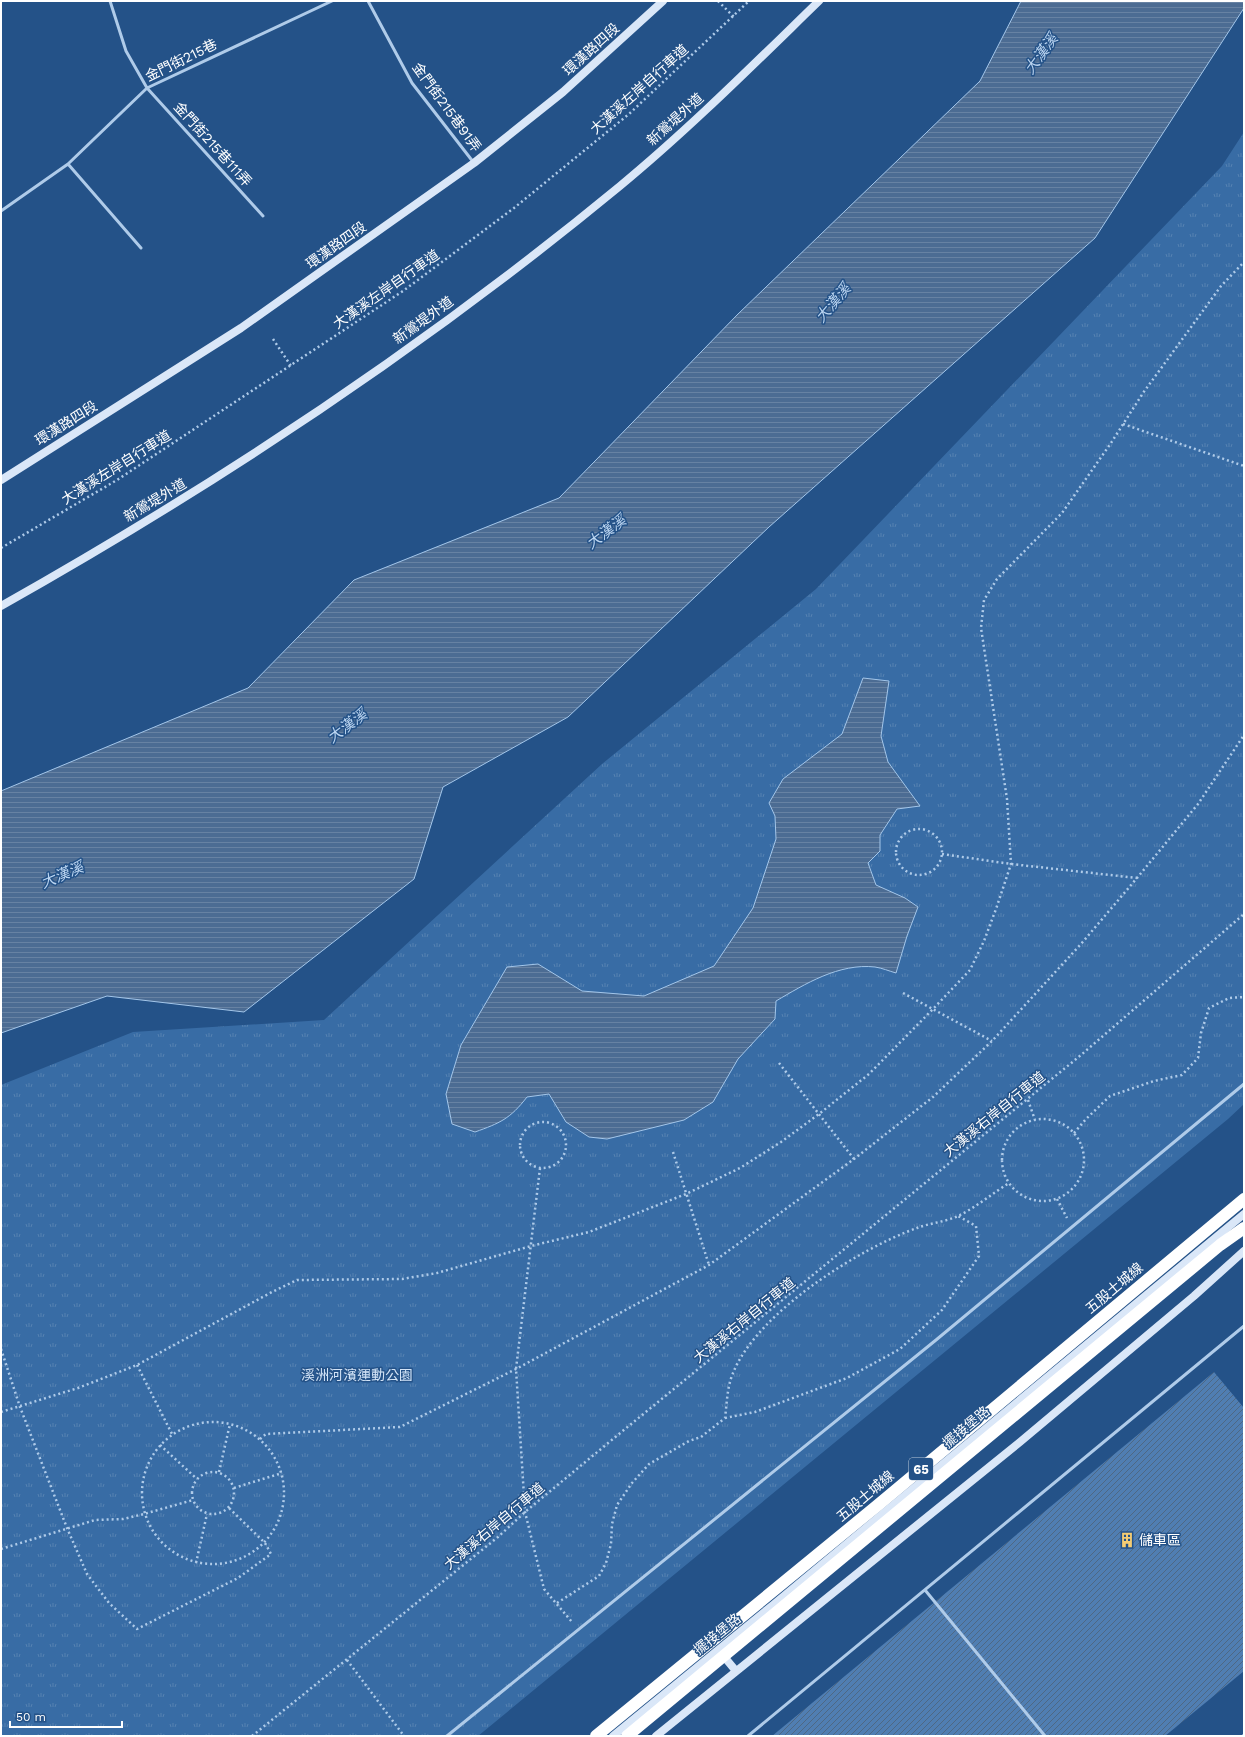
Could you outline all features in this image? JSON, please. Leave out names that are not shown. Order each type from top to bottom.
[{"type":"highway","name":"五股土城線","points":[[596,1736],[878,1505],[1244,1199]]},
{"type":"highway","name":"65","points":[[627,1736],[1220,1245],[1244,1228]]},
{"type":"street","name":"環漢路四段","points":[[1,480],[241,328],[474,163],[563,92],[663,1]]},
{"type":"street","name":"新鶯堤外道","points":[[1,606],[210,482],[338,398],[510,273],[621,185],[735,83],[818,1]]},
{"type":"street","name":"擺接堡路","points":[[613,1736],[1244,1214]]},
{"type":"street","points":[[656,1736],[1026,1437],[1194,1296],[1244,1251]]},
{"type":"street","points":[[718,1650],[736,1671]]},
{"type":"lane","name":"金門街215巷111弄","points":[[110,1],[126,51],[147,88],[263,216]]},
{"type":"lane","name":"金門街215巷","points":[[1,211],[68,164],[147,88],[332,1]]},
{"type":"lane","name":"金門街215巷91弄","points":[[368,1],[412,83],[474,163]]},
{"type":"lane","points":[[68,164],[141,248]]},
{"type":"lane","points":[[447,1736],[930,1345],[1244,1084]]},
{"type":"lane","points":[[748,1736],[1244,1326]]},
{"type":"lane","points":[[925,1590],[1045,1736]]},
{"type":"path","points":[[718,1],[734,17]]},
{"type":"path","name":"大漢溪左岸自行車道","points":[[1,548],[117,480],[403,291],[514,208],[629,114],[734,17],[749,1]]},
{"type":"path","points":[[1,1412],[78,1388],[137,1365],[272,1292],[298,1280],[402,1279],[437,1273],[531,1246],[589,1232],[686,1194],[740,1168],[781,1142],[869,1074],[970,970],[984,941],[1011,864],[1008,799],[981,628],[984,600],[996,579],[1062,513],[1143,393],[1221,286],[1244,262]]},
{"type":"path","points":[[273,339],[291,366]]},
{"type":"path","points":[[1123,424],[1244,466]]},
{"type":"path","points":[[260,1439],[266,1434],[400,1427],[516,1369],[709,1265],[854,1159],[933,1097],[992,1041],[1081,944],[1198,804],[1244,735]]},
{"type":"path","points":[[919,829],[927,830],[933,834],[942,846],[942,854],[936,868],[923,875],[908,872],[902,867],[896,854],[900,839],[905,833],[919,829]]},
{"type":"path","points":[[942,854],[1011,864],[1137,878]]},
{"type":"path","name":"大漢溪右岸自行車道","points":[[252,1736],[492,1542],[525,1512],[1028,1099],[1244,914]]},
{"type":"path","points":[[903,993],[992,1041]]},
{"type":"path","points":[[1074,1133],[1110,1096],[1182,1075],[1198,1058],[1201,1033],[1209,1008],[1229,998],[1244,997]]},
{"type":"path","points":[[779,1063],[854,1159]]},
{"type":"path","points":[[1028,1099],[1035,1120]]},
{"type":"path","points":[[1035,1120],[1049,1120],[1062,1124],[1074,1133],[1081,1144],[1084,1157],[1083,1170],[1078,1183],[1069,1193],[1057,1199],[1044,1201],[1031,1199],[1019,1193],[1010,1183],[1004,1171],[1002,1158],[1005,1145],[1012,1134],[1022,1125],[1035,1120]]},
{"type":"path","points":[[549,1122],[556,1125],[562,1131],[566,1145],[565,1153],[555,1164],[540,1168],[533,1166],[527,1161],[520,1148],[520,1140],[523,1133],[534,1123],[549,1122]]},
{"type":"path","points":[[673,1152],[709,1265]]},
{"type":"path","points":[[540,1168],[516,1369],[525,1512],[544,1589],[572,1622]]},
{"type":"path","points":[[725,1418],[727,1394],[732,1373],[752,1339],[778,1313],[839,1266],[873,1248],[917,1228],[958,1216],[1010,1183]]},
{"type":"path","points":[[1057,1199],[1067,1218]]},
{"type":"path","points":[[557,1603],[599,1576],[606,1563],[611,1544],[612,1524],[617,1505],[632,1483],[649,1464],[689,1440],[701,1437],[725,1418],[755,1412],[847,1378],[900,1349],[942,1310],[979,1256],[976,1226],[958,1216]]},
{"type":"path","points":[[801,1286],[805,1292]]},
{"type":"path","points":[[1,1349],[20,1407],[67,1528],[87,1574],[109,1603],[137,1629],[238,1578],[271,1554],[266,1543],[229,1508]]},
{"type":"path","points":[[900,1349],[905,1354]]},
{"type":"path","points":[[137,1365],[172,1434]]},
{"type":"path","points":[[210,1422],[230,1424],[246,1430],[260,1439],[273,1455],[282,1473],[285,1492],[283,1510],[276,1527],[266,1543],[251,1554],[234,1562],[214,1565],[196,1563],[178,1556],[164,1545],[152,1531],[144,1514],[141,1496],[143,1478],[149,1460],[160,1445],[172,1434],[190,1425],[210,1422]]},
{"type":"path","points":[[219,1472],[230,1424]]},
{"type":"path","points":[[160,1445],[197,1479]]},
{"type":"path","points":[[211,1472],[219,1472],[226,1476],[231,1481],[234,1488],[233,1502],[229,1508],[222,1513],[215,1515],[208,1514],[196,1506],[193,1500],[193,1486],[197,1479],[203,1474],[211,1472]]},
{"type":"path","points":[[234,1488],[282,1473]]},
{"type":"path","points":[[1,1549],[95,1520],[123,1519],[193,1500]]},
{"type":"path","points":[[196,1563],[208,1514]]},
{"type":"path","points":[[347,1660],[404,1736]]},
{"type":"green space","name":"溪洲河濱運動公園","points":[[1244,132],[1244,1104],[1228,1119],[478,1736],[1,1736],[1,1085],[133,1032],[324,1020],[602,764],[816,589],[1222,166]]},
{"type":"water","name":"大漢溪","points":[[1021,1],[1244,1],[1244,8],[1095,238],[769,527],[568,717],[443,787],[414,879],[244,1012],[107,996],[1,1033],[1,791],[248,688],[354,580],[559,498],[738,314],[980,81]]},
{"type":"water","points":[[863,678],[889,681],[881,736],[888,762],[920,806],[897,809],[880,835],[880,851],[868,863],[876,885],[905,898],[918,907],[907,936],[896,973],[875,967],[848,968],[823,976],[776,1001],[775,1019],[738,1059],[713,1102],[684,1120],[607,1139],[589,1137],[566,1122],[549,1094],[527,1097],[510,1115],[491,1126],[475,1132],[452,1124],[446,1094],[461,1045],[507,967],[538,964],[582,991],[644,996],[714,966],[753,908],[776,839],[775,816],[769,803],[783,779],[842,734]]},
{"type":"building","name":"儲車區","points":[[1214,1372],[1244,1408],[1244,1671],[1165,1736],[772,1736]]},
{"type":"place","name":"儲車區","points":[[1127,1540]]}]
